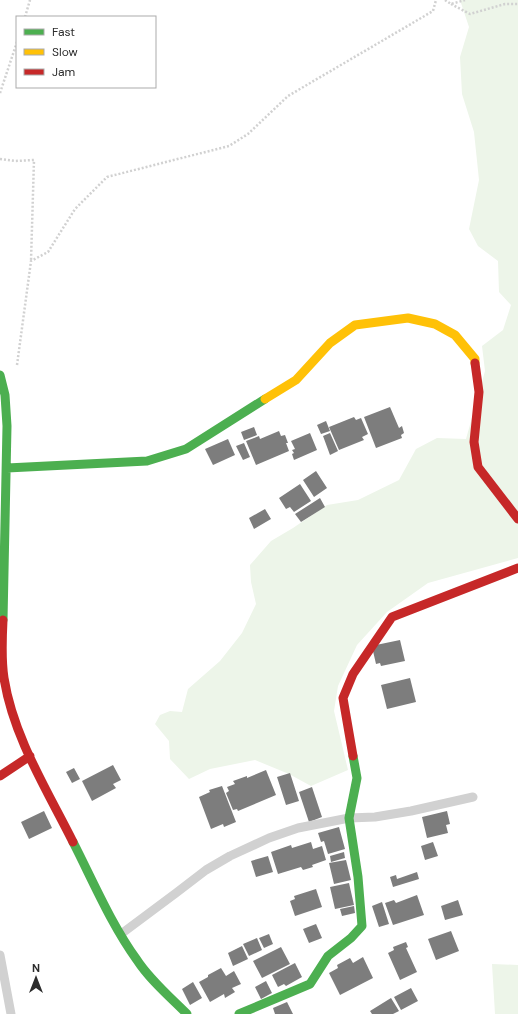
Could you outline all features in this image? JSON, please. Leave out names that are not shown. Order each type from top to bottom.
[{"type":"street","points":[[7,468],[147,461],[186,449],[296,380],[330,343],[355,325],[408,318],[435,324],[455,335],[475,359],[479,392],[474,442],[478,467],[518,519]]},
{"type":"street","points":[[0,375],[7,411],[2,656],[3,672],[8,697],[17,728],[121,934],[137,961],[187,1014]]},
{"type":"street","points":[[239,1014],[310,984],[328,956],[362,926],[358,877],[349,818],[357,778],[343,698],[353,674],[392,617],[518,568]]},
{"type":"street","points":[[0,776],[30,756]]},
{"type":"lane","points":[[121,934],[206,870],[230,856],[269,838],[298,828],[349,818],[411,811],[473,797]]},
{"type":"lane","points":[[0,955],[11,1014]]},
{"type":"path","points":[[25,16],[30,0]]},
{"type":"path","points":[[31,261],[48,252],[75,209],[107,177],[230,146],[248,134],[288,96],[434,11],[436,0]]},
{"type":"path","points":[[445,0],[470,14],[505,4],[518,4]]},
{"type":"path","points":[[451,4],[465,0]]},
{"type":"path","points":[[0,93],[16,45]]},
{"type":"path","points":[[0,159],[15,161],[34,160],[31,261],[16,367]]},
{"type":"shaded area","points":[[460,0],[518,0],[518,558],[428,583],[387,612],[357,645],[338,686],[334,711],[348,770],[311,786],[289,774],[255,760],[210,769],[189,779],[170,759],[169,741],[155,724],[160,715],[170,711],[182,712],[188,689],[220,661],[242,633],[256,604],[251,582],[250,565],[271,541],[327,505],[358,500],[399,480],[416,449],[437,438],[466,439],[485,371],[482,346],[503,330],[511,305],[499,292],[498,261],[478,246],[469,229],[479,180],[474,132],[462,94],[460,57],[469,27]]},
{"type":"shaded area","points":[[492,964],[518,965],[518,1014],[495,1014]]},
{"type":"building","points":[[390,407],[399,428],[402,426],[404,433],[401,435],[402,438],[376,448],[364,417]]},
{"type":"building","points":[[354,417],[356,420],[361,418],[368,434],[362,437],[364,440],[339,450],[329,427]]},
{"type":"building","points":[[326,421],[330,431],[321,434],[317,425]]},
{"type":"building","points":[[254,427],[257,435],[244,440],[241,432]]},
{"type":"building","points":[[279,431],[281,436],[285,435],[289,451],[256,465],[246,441],[259,436],[260,439]]},
{"type":"building","points":[[310,433],[317,450],[294,460],[292,454],[294,453],[292,450],[295,449],[291,441]]},
{"type":"building","points":[[330,433],[338,451],[330,455],[323,436]]},
{"type":"building","points":[[228,439],[235,455],[213,465],[205,449]]},
{"type":"building","points":[[244,443],[250,457],[243,460],[236,446]]},
{"type":"building","points":[[316,471],[327,488],[314,497],[303,480]]},
{"type":"building","points":[[300,484],[311,501],[294,512],[290,507],[286,509],[279,498]]},
{"type":"building","points":[[320,498],[325,507],[301,522],[295,514]]},
{"type":"building","points":[[265,509],[271,519],[254,529],[249,518]]},
{"type":"building","points":[[400,640],[405,661],[381,666],[380,663],[376,664],[373,651],[376,645]]},
{"type":"building","points":[[410,678],[416,702],[387,709],[381,685]]},
{"type":"building","points":[[113,765],[121,780],[113,784],[116,788],[92,801],[82,781]]},
{"type":"building","points":[[74,768],[80,779],[72,783],[66,772]]},
{"type":"building","points":[[266,770],[276,795],[238,811],[237,809],[233,810],[226,793],[229,791],[227,787],[235,784],[233,781],[247,776],[247,778]]},
{"type":"building","points":[[290,773],[299,801],[286,805],[277,777]]},
{"type":"building","points":[[222,786],[236,822],[224,827],[223,824],[211,829],[199,797],[210,792],[209,790]]},
{"type":"building","points":[[312,787],[322,817],[309,822],[299,792]]},
{"type":"building","points":[[44,811],[52,828],[29,839],[21,822]]},
{"type":"building","points":[[447,811],[450,824],[446,825],[448,833],[427,838],[422,817]]},
{"type":"building","points":[[339,827],[345,849],[328,854],[324,841],[321,842],[318,833]]},
{"type":"building","points":[[311,842],[313,849],[322,846],[326,860],[312,865],[313,867],[303,870],[301,867],[278,874],[271,852],[291,845],[292,848]]},
{"type":"building","points":[[433,842],[438,856],[425,860],[421,846]]},
{"type":"building","points":[[344,852],[345,858],[331,862],[330,856]]},
{"type":"building","points":[[268,856],[273,872],[256,877],[251,861]]},
{"type":"building","points":[[346,860],[351,880],[334,884],[329,863]]},
{"type":"building","points":[[417,872],[419,879],[393,887],[390,877],[396,875],[397,879]]},
{"type":"building","points":[[349,883],[354,905],[335,909],[330,887]]},
{"type":"building","points":[[316,889],[322,907],[295,916],[290,901],[295,899],[294,896]]},
{"type":"building","points":[[417,895],[424,915],[393,925],[385,903],[394,900],[396,903]]},
{"type":"building","points":[[458,900],[463,915],[445,920],[441,906]]},
{"type":"building","points":[[382,902],[389,924],[379,927],[372,906]]},
{"type":"building","points":[[354,906],[355,913],[342,916],[340,909]]},
{"type":"building","points":[[316,924],[322,938],[309,943],[303,929]]},
{"type":"building","points":[[451,931],[459,951],[436,960],[428,939]]},
{"type":"building","points":[[269,934],[273,944],[264,948],[259,938]]},
{"type":"building","points":[[257,938],[262,950],[249,956],[243,944]]},
{"type":"building","points":[[406,942],[408,947],[406,948],[417,972],[400,980],[388,953],[394,950],[393,947]]},
{"type":"building","points":[[242,946],[248,959],[233,966],[228,953]]},
{"type":"building","points":[[281,947],[290,964],[262,978],[253,961]]},
{"type":"building","points":[[363,957],[373,978],[340,995],[329,973],[338,968],[337,965],[350,958],[353,963]]},
{"type":"building","points":[[295,963],[302,977],[286,986],[284,984],[278,987],[272,975]]},
{"type":"building","points":[[221,968],[226,976],[234,971],[241,984],[232,988],[235,992],[225,998],[224,994],[210,1002],[199,982]]},
{"type":"building","points":[[266,981],[272,993],[261,999],[255,987]]},
{"type":"building","points":[[193,982],[202,998],[190,1005],[182,989]]},
{"type":"building","points":[[411,988],[418,1001],[401,1010],[394,997]]},
{"type":"building","points":[[391,998],[399,1011],[393,1014],[372,1014],[370,1011]]},
{"type":"building","points":[[287,1002],[293,1014],[275,1014],[273,1008]]},
{"type":"traffic: fast","points":[[0,375],[5,395],[7,426],[3,620]]},
{"type":"traffic: fast","points":[[7,468],[147,461],[186,449],[265,399]]},
{"type":"traffic: fast","points":[[239,1014],[310,984],[328,956],[351,938],[362,926],[358,877],[349,818],[357,778],[353,756]]},
{"type":"traffic: fast","points":[[73,842],[103,902],[128,946],[142,967],[160,988],[187,1014]]},
{"type":"traffic: slow","points":[[265,399],[296,380],[330,343],[355,325],[408,318],[435,324],[455,335],[475,359],[475,363]]},
{"type":"traffic: jam","points":[[475,363],[479,392],[474,442],[478,467],[518,519]]},
{"type":"traffic: jam","points":[[353,756],[343,698],[353,674],[392,617],[518,568]]},
{"type":"traffic: jam","points":[[3,620],[3,671],[8,700],[32,762],[73,842]]},
{"type":"traffic: jam","points":[[0,776],[30,756]]}]
